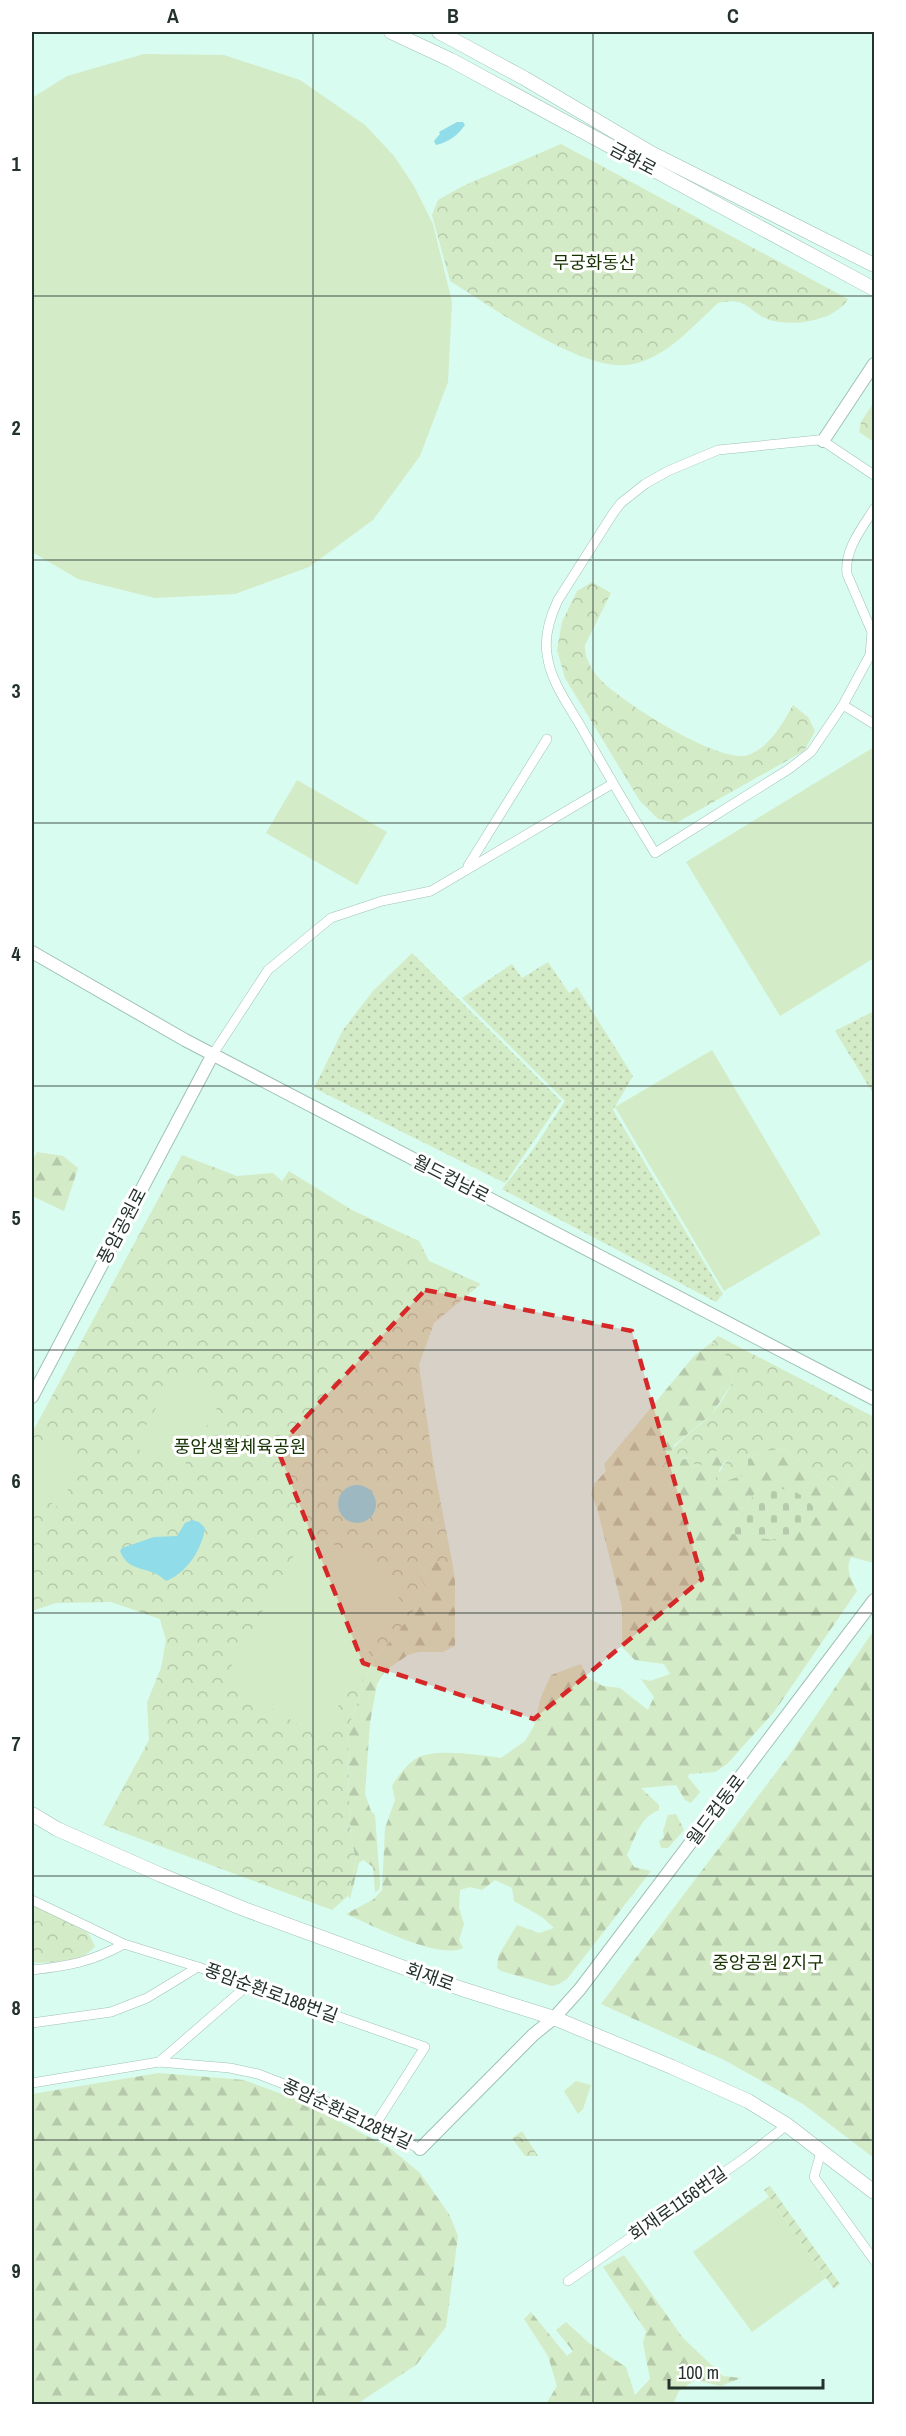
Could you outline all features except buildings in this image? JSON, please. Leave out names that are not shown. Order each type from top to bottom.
[{"type":"main road","name":"금화로","points":[[391,32],[451,60],[874,289]]},
{"type":"main road","name":"금화로","points":[[439,32],[524,78],[651,153],[874,266]]},
{"type":"main road","name":"회재로","points":[[32,1814],[57,1829],[243,1909],[462,1989],[554,2018],[748,2101],[787,2125],[874,2192]]},
{"type":"street","points":[[824,441],[874,364]]},
{"type":"street","points":[[874,475],[824,441],[718,450],[668,471],[645,484],[621,503],[581,562],[552,612],[546,643],[547,657],[558,687],[612,784],[655,853],[803,760],[824,735],[870,655],[873,637],[847,574],[846,564],[853,544],[874,509]]},
{"type":"street","points":[[843,705],[874,724]]},
{"type":"street","points":[[467,868],[547,739]]},
{"type":"street","points":[[213,1054],[268,970],[331,918],[382,902],[430,891],[449,882],[467,868],[612,784]]},
{"type":"street","name":"월드컵남로","points":[[32,952],[213,1054],[874,1399]]},
{"type":"street","name":"풍암공원로","points":[[32,1396],[213,1054]]},
{"type":"street","name":"월드컵동로","points":[[554,2018],[601,1960],[874,1600]]},
{"type":"street","name":"풍암순환로188번길","points":[[32,1900],[124,1944],[198,1967],[425,2047],[375,2125]]},
{"type":"street","points":[[32,1970],[64,1967],[96,1959],[124,1944]]},
{"type":"street","points":[[32,2023],[111,2012],[147,1998],[198,1967]]},
{"type":"street","points":[[159,2062],[248,1985]]},
{"type":"street","name":"풍암순환로128번길","points":[[32,2084],[159,2062],[230,2068],[258,2074],[320,2098],[420,2149],[532,2035],[554,2018]]},
{"type":"street","name":"회재로1156번길","points":[[568,2281],[746,2157],[787,2125]]},
{"type":"street","points":[[821,2152],[814,2177],[874,2260]]},
{"type":"highlighted area","points":[[425,1290],[632,1331],[702,1579],[534,1719],[363,1663],[277,1448]]},
{"type":"green space","points":[[144,54],[224,55],[300,80],[365,125],[394,156],[414,186],[433,224],[452,302],[448,382],[420,456],[373,520],[309,567],[235,594],[155,598],[78,579],[32,552],[32,98],[67,76]]},
{"type":"green space","name":"무궁화동산","points":[[561,144],[848,299],[834,313],[813,320],[790,323],[762,317],[742,303],[728,301],[718,303],[669,347],[657,355],[633,364],[613,365],[590,359],[539,336],[450,281],[432,215],[438,200],[463,186]]},
{"type":"green space","points":[[874,402],[874,442],[859,432],[861,422]]},
{"type":"green space","points":[[592,582],[611,593],[585,645],[586,654],[593,671],[626,701],[694,741],[734,755],[748,755],[762,747],[775,734],[793,705],[808,717],[815,731],[804,751],[676,823],[658,819],[640,801],[565,678],[557,650],[562,622],[577,591]]},
{"type":"green space","points":[[874,747],[874,958],[780,1016],[686,862]]},
{"type":"green space","points":[[297,780],[387,832],[357,885],[266,833]]},
{"type":"green space","points":[[412,953],[561,1101],[505,1183],[314,1088],[343,1030],[373,991]]},
{"type":"green space","points":[[548,962],[569,993],[577,987],[633,1076],[613,1110],[723,1294],[716,1302],[502,1189],[532,1151],[565,1101],[462,998],[512,964],[522,978]]},
{"type":"green space","points":[[874,1011],[874,1095],[835,1031]]},
{"type":"green space","points":[[712,1050],[821,1234],[724,1291],[615,1107]]},
{"type":"green space","points":[[37,1152],[63,1156],[78,1168],[64,1211],[32,1196],[32,1162]]},
{"type":"green space","name":"풍암생활체육공원","points":[[182,1155],[237,1176],[273,1173],[282,1181],[289,1171],[352,1210],[419,1241],[429,1261],[481,1284],[434,1323],[419,1365],[434,1468],[453,1566],[437,1561],[423,1569],[420,1577],[425,1586],[420,1601],[397,1634],[378,1654],[362,1683],[358,1702],[348,1728],[349,1807],[351,1838],[356,1861],[348,1896],[332,1910],[103,1825],[149,1740],[147,1702],[161,1668],[166,1640],[160,1619],[111,1602],[56,1603],[32,1611],[32,1433]]},
{"type":"green space","points":[[718,1336],[874,1417],[874,1450],[841,1493],[783,1449],[762,1451],[748,1459],[747,1474],[722,1482],[715,1479],[730,1456],[724,1451],[715,1451],[698,1468],[688,1457],[682,1460],[668,1487],[658,1486],[670,1453],[713,1413],[733,1382],[724,1350],[711,1343]]},
{"type":"green space","points":[[711,1343],[724,1350],[733,1382],[711,1415],[674,1445],[668,1487],[682,1460],[689,1457],[698,1467],[715,1451],[724,1451],[730,1456],[719,1470],[722,1482],[746,1474],[748,1459],[762,1451],[783,1449],[841,1493],[874,1450],[874,1563],[851,1557],[849,1570],[857,1591],[774,1712],[727,1764],[715,1772],[689,1774],[688,1777],[700,1792],[691,1803],[685,1800],[676,1785],[641,1788],[659,1805],[659,1810],[652,1813],[643,1823],[627,1855],[634,1867],[651,1871],[567,1979],[552,1986],[497,1968],[498,1956],[517,1925],[539,1933],[554,1928],[542,1917],[514,1901],[512,1888],[495,1880],[482,1890],[470,1887],[460,1890],[459,1908],[464,1924],[459,1940],[463,1948],[438,1949],[422,1945],[346,1914],[374,1899],[382,1890],[385,1828],[395,1800],[392,1786],[410,1763],[417,1758],[435,1753],[447,1753],[501,1758],[525,1741],[534,1726],[541,1697],[551,1675],[581,1664],[588,1678],[603,1686],[620,1688],[648,1710],[654,1697],[641,1679],[650,1681],[670,1674],[664,1664],[635,1660],[622,1647],[622,1607],[597,1508],[591,1494],[595,1483],[606,1471],[604,1464],[694,1356]],"holes":[[[760,1487],[780,1541],[728,1532],[736,1514]]]},
{"type":"green space","points":[[176,1373],[222,1399],[180,1473],[134,1447]]},
{"type":"green space","points":[[40,1439],[83,1464],[58,1507],[40,1496],[32,1510],[32,1453]]},
{"type":"green space","points":[[760,1487],[794,1492],[807,1499],[818,1514],[805,1529],[780,1541],[727,1533],[729,1521],[748,1503]]},
{"type":"green space","points":[[308,1530],[406,1585],[321,1737],[223,1681]]},
{"type":"green space","points":[[437,1561],[453,1566],[455,1646],[443,1652],[419,1652],[408,1655],[385,1671],[377,1684],[370,1723],[365,1794],[371,1811],[375,1815],[380,1884],[379,1890],[375,1892],[373,1867],[363,1860],[359,1863],[350,1899],[348,1896],[356,1861],[351,1838],[349,1807],[348,1728],[358,1702],[362,1683],[378,1654],[397,1634],[423,1569]]},
{"type":"green space","name":"중앙공원 2지구","points":[[874,1630],[874,2158],[803,2104],[724,2060],[601,2004],[790,1754]]},
{"type":"green space","points":[[676,1814],[684,1830],[668,1848],[661,1848],[659,1841],[664,1837],[663,1831],[668,1815]]},
{"type":"green space","points":[[32,1904],[88,1933],[95,1946],[75,1959],[32,1963]]},
{"type":"green space","points":[[159,2073],[244,2080],[298,2100],[390,2148],[420,2173],[449,2214],[458,2236],[446,2327],[416,2365],[357,2404],[32,2404],[32,2094]]},
{"type":"green space","points":[[576,2081],[591,2085],[583,2109],[578,2114],[564,2091]]},
{"type":"green space","points":[[522,2131],[538,2156],[525,2156],[512,2138]]},
{"type":"green space","points":[[770,2186],[840,2284],[834,2289],[764,2190]]},
{"type":"green space","points":[[769,2197],[826,2278],[752,2332],[693,2252]]},
{"type":"green space","points":[[624,2255],[683,2338],[723,2376],[741,2378],[721,2386],[695,2380],[679,2391],[673,2404],[546,2404],[557,2386],[548,2356],[524,2319],[531,2312],[567,2356],[573,2351],[556,2330],[566,2322],[589,2343],[626,2367],[635,2395],[650,2379],[643,2343],[646,2331],[603,2267]]},
{"type":"water","points":[[457,122],[463,122],[465,125],[453,138],[436,145],[434,141],[440,134],[439,132]]},
{"type":"water","points":[[357,1485],[364,1486],[370,1491],[375,1497],[375,1511],[370,1517],[364,1522],[357,1523],[350,1522],[344,1517],[339,1511],[338,1504],[339,1497],[344,1491],[350,1486]]},
{"type":"water","points":[[192,1520],[199,1522],[205,1528],[201,1544],[187,1566],[166,1581],[160,1576],[129,1563],[120,1551],[122,1548],[154,1537],[177,1536],[185,1523]]}]
